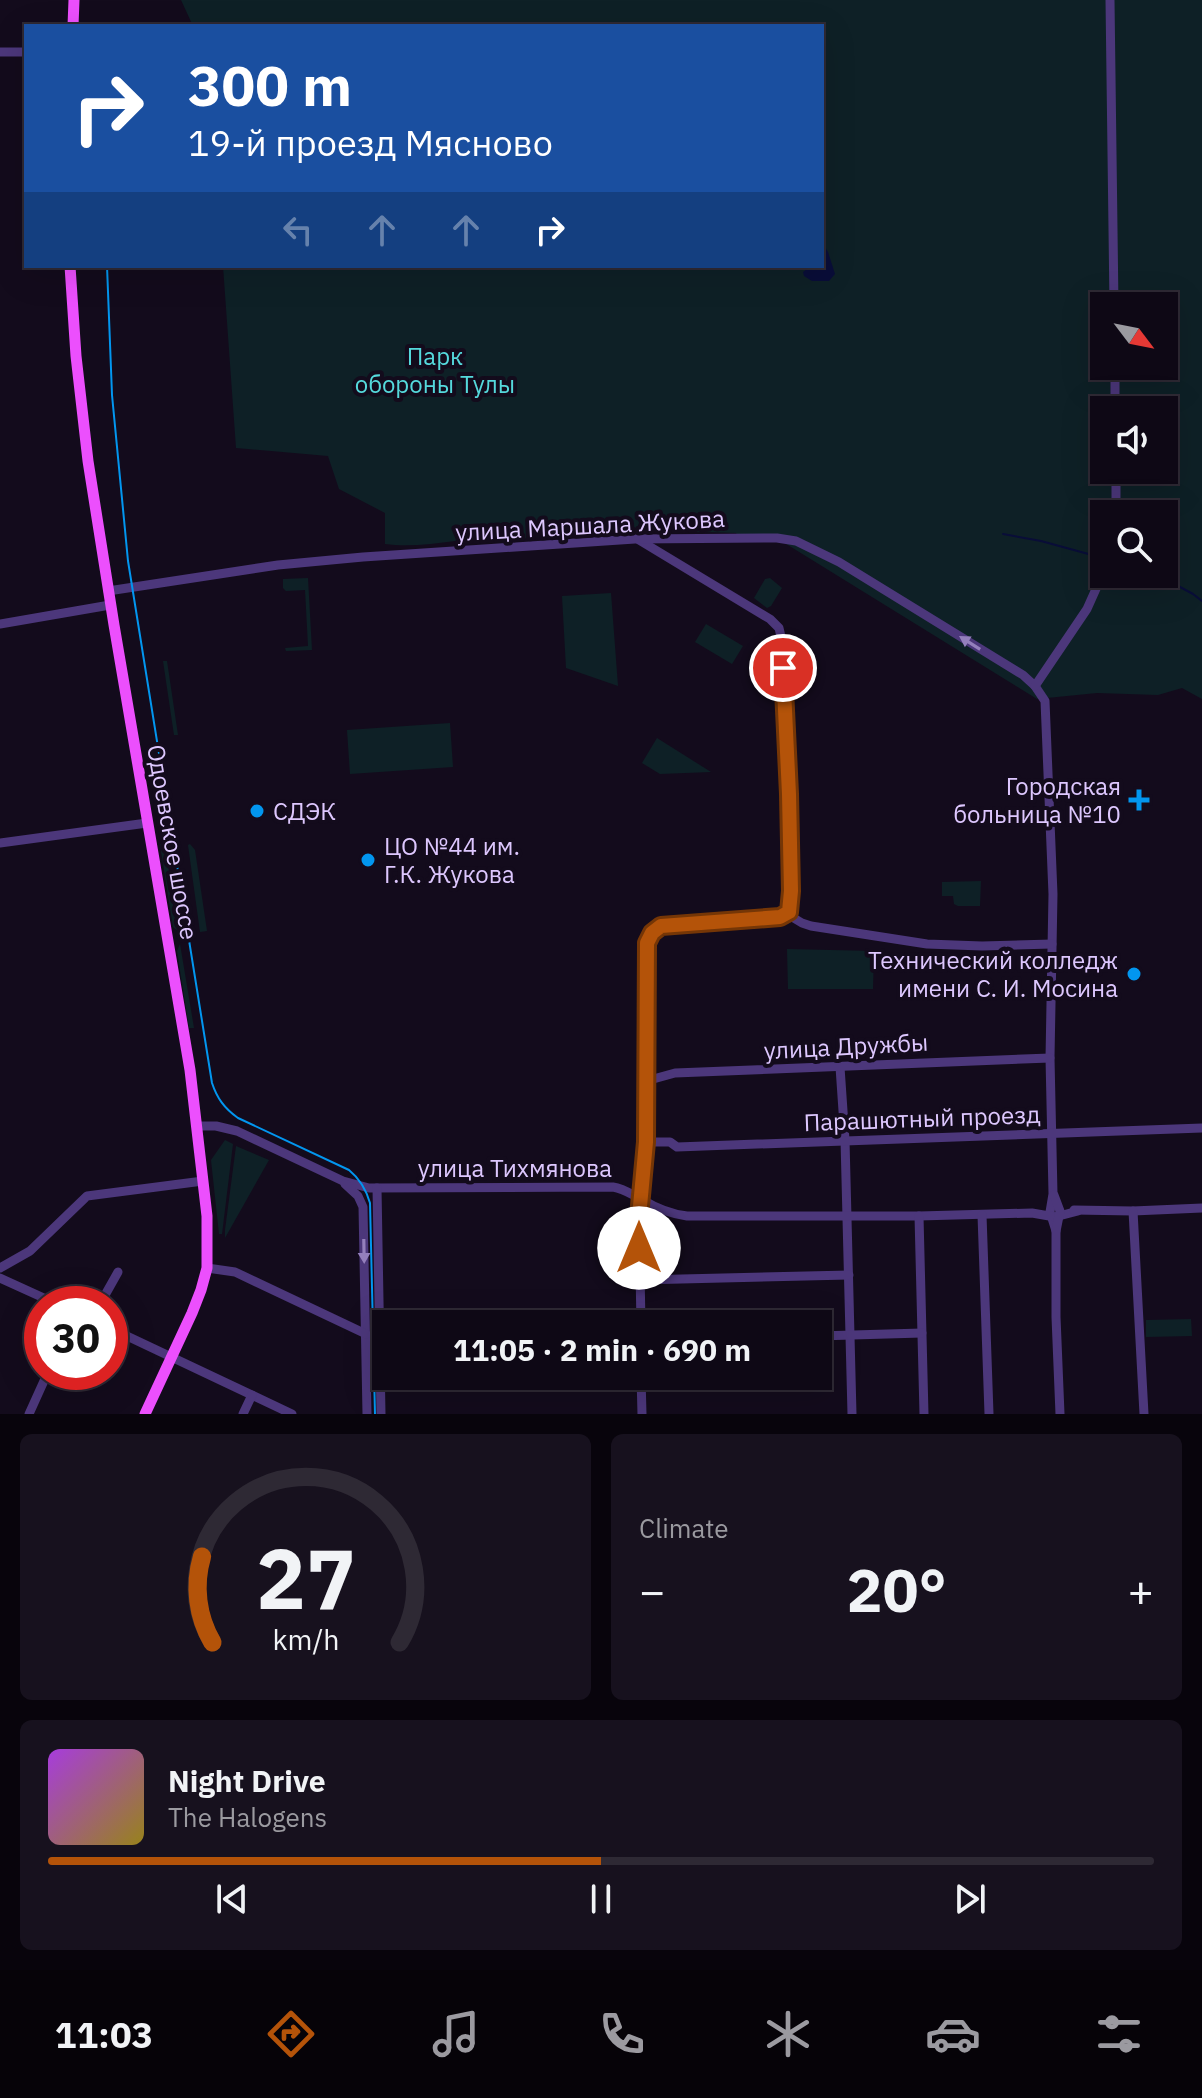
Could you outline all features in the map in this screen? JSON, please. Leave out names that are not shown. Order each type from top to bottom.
[{"type":"main road","points":[[73,24],[74,0]]},
{"type":"main road","name":"Одоевское шоссе","points":[[70,268],[88,461],[190,1070],[207,1216],[207,1268],[192,1313],[145,1414]]},
{"type":"street","points":[[1110,0],[1114,292]]},
{"type":"street","points":[[0,52],[24,52]]},
{"type":"street","name":"улица Маршала Жукова","points":[[108,591],[278,565],[363,557],[635,539],[758,537],[796,541],[839,562],[1023,675],[1035,686]]},
{"type":"street","points":[[635,539],[676,561],[779,628],[789,794],[791,891],[790,910],[780,917],[661,926],[652,933],[647,943],[646,1142],[640,1199],[641,1310]]},
{"type":"street","points":[[1060,1414],[1050,1058],[1052,847],[1045,701],[1035,686],[1087,609],[1096,588]]},
{"type":"street","points":[[0,624],[110,605]]},
{"type":"street","points":[[0,843],[147,823]]},
{"type":"street","points":[[787,914],[811,926],[927,944],[1052,944]]},
{"type":"street","name":"улица Дружбы","points":[[646,1081],[675,1073],[1050,1058]]},
{"type":"street","points":[[840,1067],[845,1140],[852,1414]]},
{"type":"street","name":"улица Тихмянова","points":[[196,1126],[216,1126],[237,1131],[343,1181],[377,1188],[613,1187],[687,1216],[919,1216],[1055,1212]]},
{"type":"street","name":"Парашютный проезд","points":[[646,1142],[670,1142],[677,1147],[1202,1128]]},
{"type":"street","points":[[0,1268],[30,1251],[87,1196],[203,1181]]},
{"type":"street","points":[[343,1181],[358,1196],[363,1207],[367,1414]]},
{"type":"street","points":[[377,1188],[382,1310]]},
{"type":"street","points":[[1055,1212],[1202,1208]]},
{"type":"street","points":[[1133,1211],[1144,1414]]},
{"type":"street","points":[[982,1215],[989,1414]]},
{"type":"street","points":[[919,1216],[924,1414]]},
{"type":"street","points":[[207,1268],[235,1272],[366,1334]]},
{"type":"street","points":[[110,1286],[118,1272]]},
{"type":"street","points":[[640,1280],[849,1275]]},
{"type":"street","points":[[0,1278],[24,1289]]},
{"type":"street","points":[[832,1336],[922,1333]]},
{"type":"street","points":[[128,1336],[292,1414]]},
{"type":"street","points":[[29,1414],[40,1390]]},
{"type":"street","points":[[381,1414],[382,1390]]},
{"type":"street","points":[[641,1390],[642,1414]]},
{"type":"street","points":[[243,1414],[252,1395]]},
{"type":"green space","name":"Парк обороны Тулы","points":[[181,0],[1202,0],[1202,699],[1182,688],[1158,695],[1097,693],[1037,699],[783,542],[742,541],[736,533],[645,530],[498,542],[493,535],[429,544],[385,544],[385,513],[339,489],[328,456],[236,448],[223,268],[824,268],[824,24],[192,24]]},
{"type":"green space","points":[[308,578],[312,650],[286,651],[285,648],[308,646],[305,590],[286,591],[283,579]]},
{"type":"green space","points":[[770,578],[782,588],[767,608],[754,598],[765,579]]},
{"type":"green space","points":[[611,593],[618,686],[566,668],[562,596]]},
{"type":"green space","points":[[706,624],[743,646],[732,664],[695,642]]},
{"type":"green space","points":[[163,661],[167,661],[178,735],[174,735]]},
{"type":"green space","points":[[450,723],[453,767],[350,774],[347,730]]},
{"type":"green space","points":[[657,738],[711,772],[660,774],[642,763]]},
{"type":"green space","points":[[164,838],[178,931],[173,927],[160,845]]},
{"type":"green space","points":[[190,844],[195,850],[207,931],[200,932]]},
{"type":"green space","points":[[981,881],[980,906],[958,906],[954,904],[953,896],[942,896],[942,882]]},
{"type":"green space","points":[[180,944],[194,1028],[189,1028],[177,951]]},
{"type":"green space","points":[[787,949],[874,951],[873,989],[788,989]]},
{"type":"green space","points":[[225,1140],[233,1144],[222,1234],[219,1234],[211,1160]]},
{"type":"green space","points":[[236,1146],[269,1160],[225,1238],[225,1230]]},
{"type":"green space","points":[[1191,1319],[1192,1336],[1146,1337],[1146,1320]]},
{"type":"shaded area","points":[[824,245],[835,274],[829,281],[812,281],[803,272],[808,268],[824,268]]},
{"type":"waterway","points":[[1003,534],[1090,554]]},
{"type":"waterway","points":[[1178,586],[1202,601]]},
{"type":"tram line","points":[[107,268],[112,395],[128,561],[212,1083],[222,1102],[238,1118],[349,1170],[364,1189],[370,1203],[375,1414]]},
{"type":"place","name":"Городская больница №10","points":[[1139,800]]},
{"type":"place","name":"СДЭК","points":[[257,811]]},
{"type":"place","name":"ЦО №44 им. Г.К. Жукова","points":[[368,860]]},
{"type":"place","name":"Технический колледж имени С. И. Мосина","points":[[1134,974]]},
{"type":"route","points":[[639,1248],[646,1142],[647,943],[652,933],[661,926],[780,917],[790,910],[783,668]]}]
